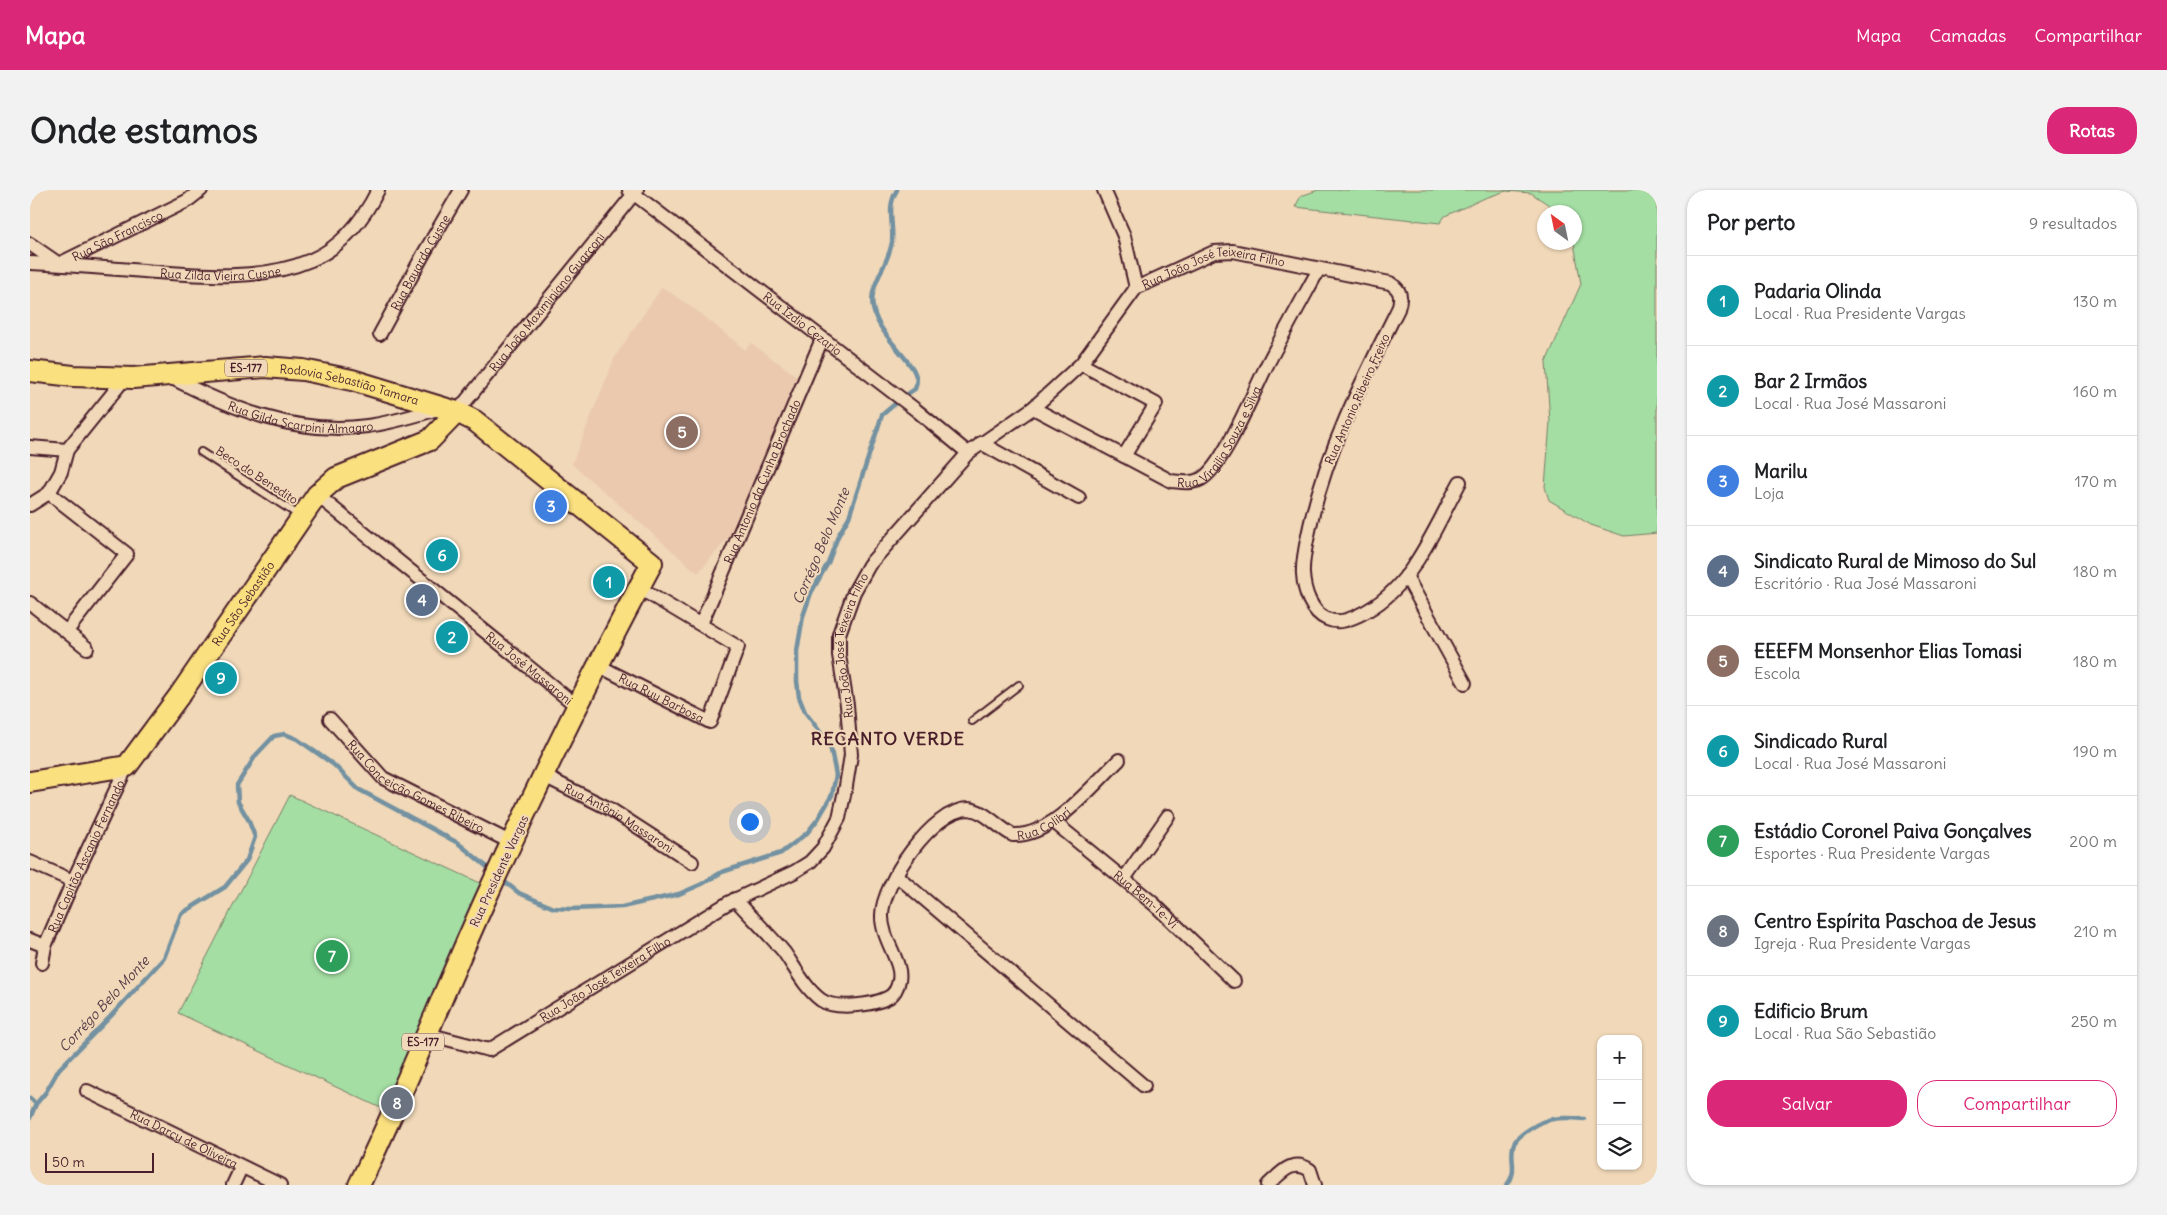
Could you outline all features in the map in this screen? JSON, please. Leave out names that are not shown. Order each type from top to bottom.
[{"type":"main road","name":"Rodovia Sebastião Tamara","points":[[30,371],[73,376],[125,378],[265,367],[303,370],[352,380],[449,410]]},
{"type":"main road","name":"Rua São Sebastião","points":[[127,766],[179,696],[317,495],[336,478],[430,440],[449,410]]},
{"type":"main road","name":"Rua Presidente Vargas","points":[[359,1185],[486,898],[578,707],[652,563],[475,420],[449,410]]},
{"type":"main road","points":[[30,782],[127,766]]},
{"type":"street","name":"Rua São Francisco","points":[[59,264],[188,201],[201,190]]},
{"type":"street","name":"Rua Zilda Vieira Cysne","points":[[30,263],[187,274],[245,274],[274,270],[311,260],[350,234],[370,206],[378,190]]},
{"type":"street","name":"Rua Bayardo Cysne","points":[[380,334],[423,254],[461,190]]},
{"type":"street","points":[[1104,190],[1124,236],[1136,288]]},
{"type":"street","name":"Rua Izdio Cezario","points":[[634,192],[916,410],[968,453]]},
{"type":"street","name":"Rua João Maximiniano Guarçoni","points":[[449,410],[634,192]]},
{"type":"street","points":[[30,244],[59,264]]},
{"type":"street","name":"Rua João José Teixeira Filho","points":[[427,1034],[489,1050],[735,899],[794,872],[810,862],[827,840],[839,818],[851,755],[847,705],[839,655],[839,634],[854,592],[869,565],[968,453],[1033,408],[1081,364],[1136,288],[1214,252],[1233,251],[1319,269]]},
{"type":"street","name":"Rua Virgilia Souza e Silva","points":[[1033,408],[1171,481],[1187,483],[1202,479],[1213,468],[1233,436],[1281,338],[1319,269]]},
{"type":"street","name":"Rua Antonio Ribeiro Freixo","points":[[1319,269],[1390,283],[1396,287],[1401,301],[1332,450],[1317,496],[1303,574],[1306,593],[1314,609],[1322,617],[1335,622],[1350,619],[1372,609],[1390,595],[1412,570],[1460,482]]},
{"type":"street","name":"Rua Antonio da Cunha Brochado","points":[[701,624],[822,339]]},
{"type":"street","points":[[1081,364],[1156,404],[1124,456]]},
{"type":"street","name":"Rua Gilda Scarpini Almagro","points":[[166,375],[235,408],[272,420],[325,427],[368,426],[449,410]]},
{"type":"street","points":[[30,505],[49,494],[60,472],[67,450],[125,378]]},
{"type":"street","points":[[981,443],[1080,498]]},
{"type":"street","points":[[30,447],[67,450]]},
{"type":"street","points":[[49,494],[127,554],[67,631]]},
{"type":"street","name":"Rua José Massaroni","points":[[317,495],[578,707]]},
{"type":"street","points":[[1406,576],[1465,683]]},
{"type":"street","name":"Rua Ruy Barbosa","points":[[599,666],[710,722],[738,647],[639,588]]},
{"type":"street","points":[[30,603],[87,648]]},
{"type":"street","name":"Rua Conceição Gomes Ribeiro","points":[[330,719],[383,778],[512,843]]},
{"type":"street","name":"Rua Colibrí","points":[[896,875],[922,838],[941,820],[956,812],[966,809],[976,810],[1013,835],[1032,832],[1054,822],[1119,760]]},
{"type":"street","name":"Rua Capitão Ascanio Fernando","points":[[42,963],[45,946],[73,881],[127,766]]},
{"type":"street","name":"Rua Antônio Massaroni","points":[[544,776],[610,809],[692,862]]},
{"type":"street","points":[[1124,879],[1168,816]]},
{"type":"street","name":"Rua Bem-Te-Vi","points":[[1054,822],[1154,904],[1234,981]]},
{"type":"street","points":[[30,862],[73,881]]},
{"type":"street","points":[[735,899],[782,951],[809,987],[822,1000],[833,1005],[865,1004],[889,998],[896,990],[900,978],[899,966],[883,931],[882,914],[886,895],[896,875],[1144,1086]]},
{"type":"street","name":"Rua Capitão Ascanio Fernando","points":[[30,940],[45,946]]},
{"type":"street","name":"Rua Darcy de Oliveira","points":[[87,1091],[241,1168],[280,1185]]},
{"type":"street","points":[[1268,1185],[1290,1166],[1299,1165],[1310,1170],[1315,1185]]},
{"type":"street","points":[[233,1185],[241,1168]]},
{"type":"lane","name":"Beco do Benedito","points":[[201,452],[302,516]]},
{"type":"lane","points":[[972,721],[1019,685]]},
{"type":"shaded area","points":[[662,287],[700,313],[745,350],[751,343],[802,380],[745,518],[698,573],[572,464],[615,357]]},
{"type":"green space","points":[[1318,190],[1657,190],[1657,533],[1624,536],[1591,525],[1549,500],[1545,487],[1550,422],[1546,362],[1581,284],[1575,250],[1582,250],[1582,205],[1549,205],[1531,193],[1506,191],[1445,216],[1440,223],[1295,207],[1301,196]]},
{"type":"green space","points":[[290,795],[491,888],[381,1108],[178,1013]]},
{"type":"waterway","name":"Corrégo Belo Monte","points":[[500,878],[519,893],[554,908],[622,907],[679,894],[702,884],[722,872],[781,853],[807,833],[832,795],[836,775],[831,750],[824,737],[805,712],[799,697],[797,651],[803,616],[811,593],[828,563],[838,536],[849,517],[882,415],[915,389],[917,384],[913,369],[878,322],[872,300],[876,283],[891,248],[891,209],[897,190]]},
{"type":"waterway","name":"Corrégo Belo Monte","points":[[30,1118],[36,1104],[46,1092],[59,1069],[164,958],[181,914],[225,887],[247,860],[255,837],[248,819],[238,802],[237,785],[256,755],[274,736],[285,734],[297,739],[334,765],[358,789],[458,843],[492,871]]},
{"type":"waterway","points":[[30,1098],[36,1104]]},
{"type":"waterway","points":[[1507,1185],[1513,1170],[1513,1147],[1518,1138],[1536,1125],[1548,1120],[1557,1118],[1584,1119]]},
{"type":"place","name":"EEEFM Monsenhor Elias Tomasi","points":[[682,432]]},
{"type":"place","name":"Marilu","points":[[551,506]]},
{"type":"place","name":"Sindicado Rural","points":[[442,555]]},
{"type":"place","name":"Padaria Olinda","points":[[609,582]]},
{"type":"place","name":"Sindicato Rural de Mimoso do Sul","points":[[422,600]]},
{"type":"place","name":"Bar 2 Irmãos","points":[[452,637]]},
{"type":"place","name":"Edificio Brum","points":[[221,678]]},
{"type":"place","name":"Estádio Coronel Paiva Gonçalves","points":[[332,956]]},
{"type":"place","name":"Centro Espírita Paschoa de Jesus","points":[[397,1103]]},
{"type":"district","name":"RECANTO VERDE","points":[[888,738]]}]
